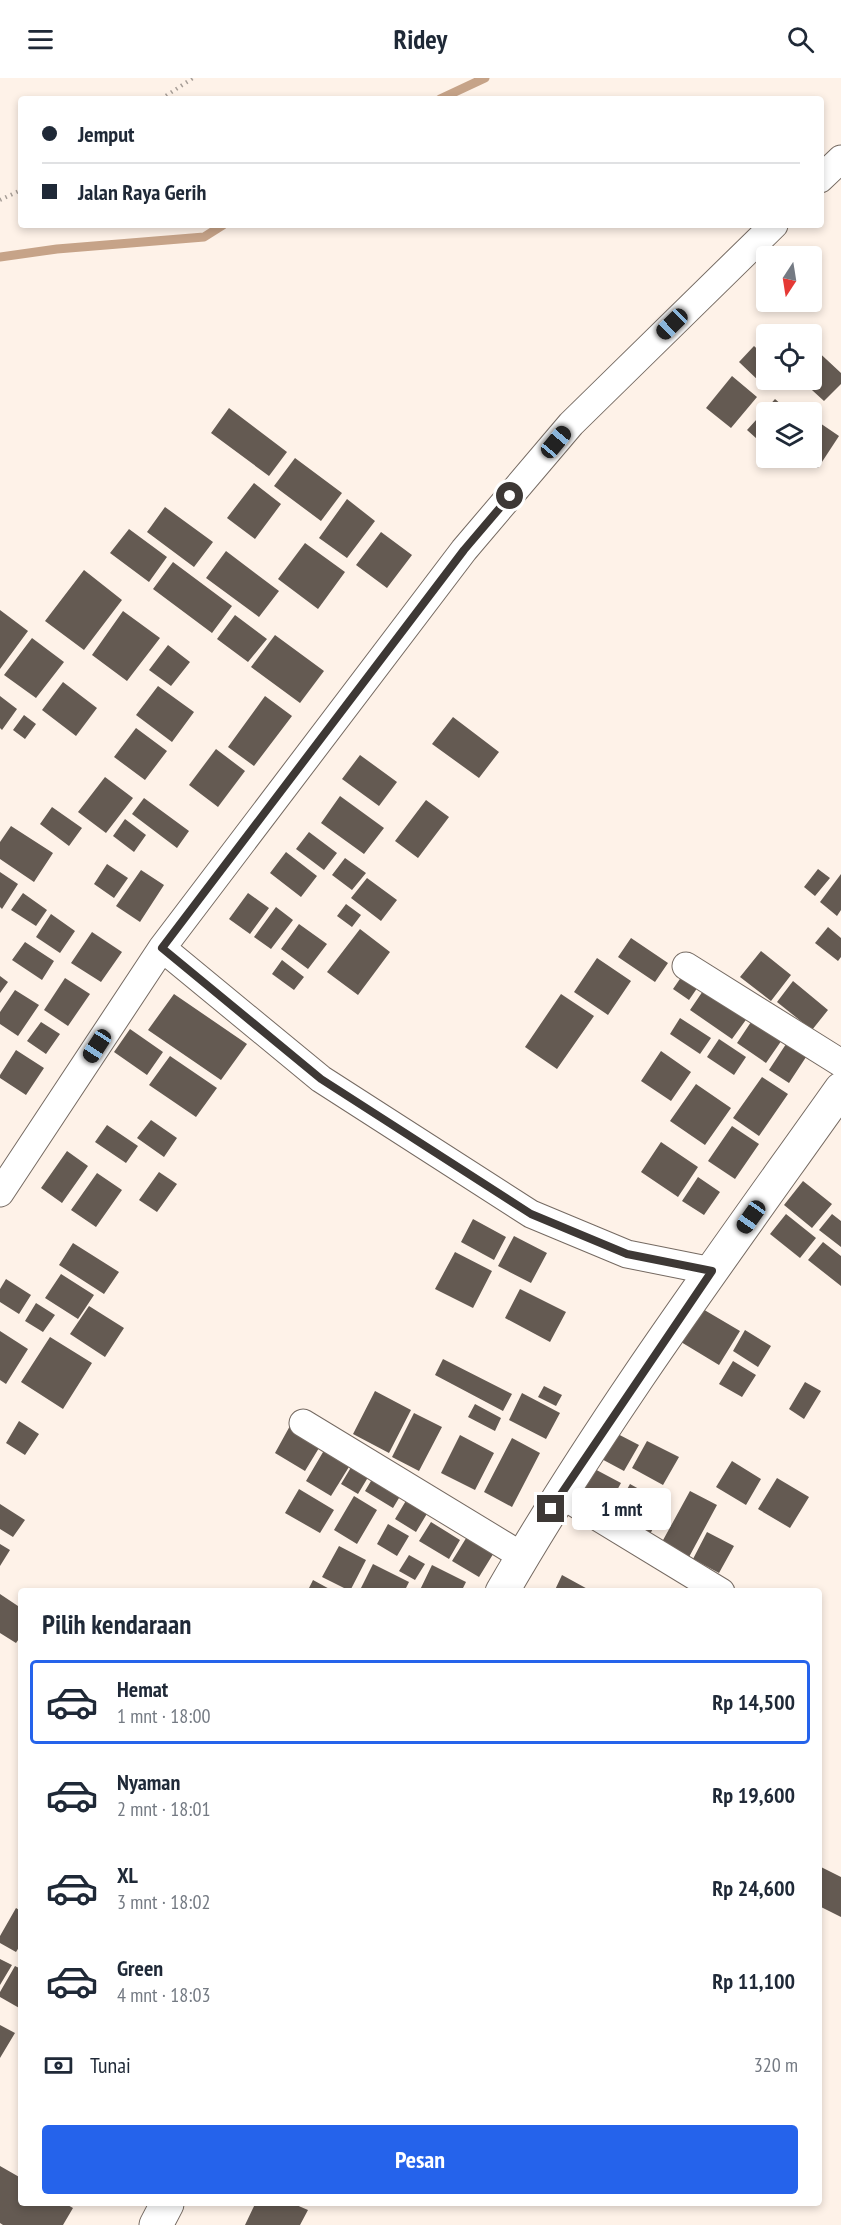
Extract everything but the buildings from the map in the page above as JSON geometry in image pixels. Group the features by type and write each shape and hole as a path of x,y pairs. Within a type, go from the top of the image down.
{"street":[{"path":"824,175 841,159"},
{"path":"0,1193 162,948 464,550 571,424 771,228"},
{"path":"162,948 321,1079 531,1214 627,1254 712,1271"},
{"path":"686,966 841,1063"},
{"path":"504,1588 560,1494 712,1271 841,1089"},
{"path":"303,1423 522,1556"},
{"path":"560,1494 714,1588"},
{"path":"156,2225 166,2206"}],"path":[{"path":"166,96 193,78"},
{"path":"0,200 18,191"}],"waterway":[{"path":"446,96 485,78"},
{"path":"0,257 57,249 204,237 218,228"}],"route":[{"path":"510,496 464,550 162,948 321,1079 531,1214 627,1254 712,1271 551,1509"}]}
